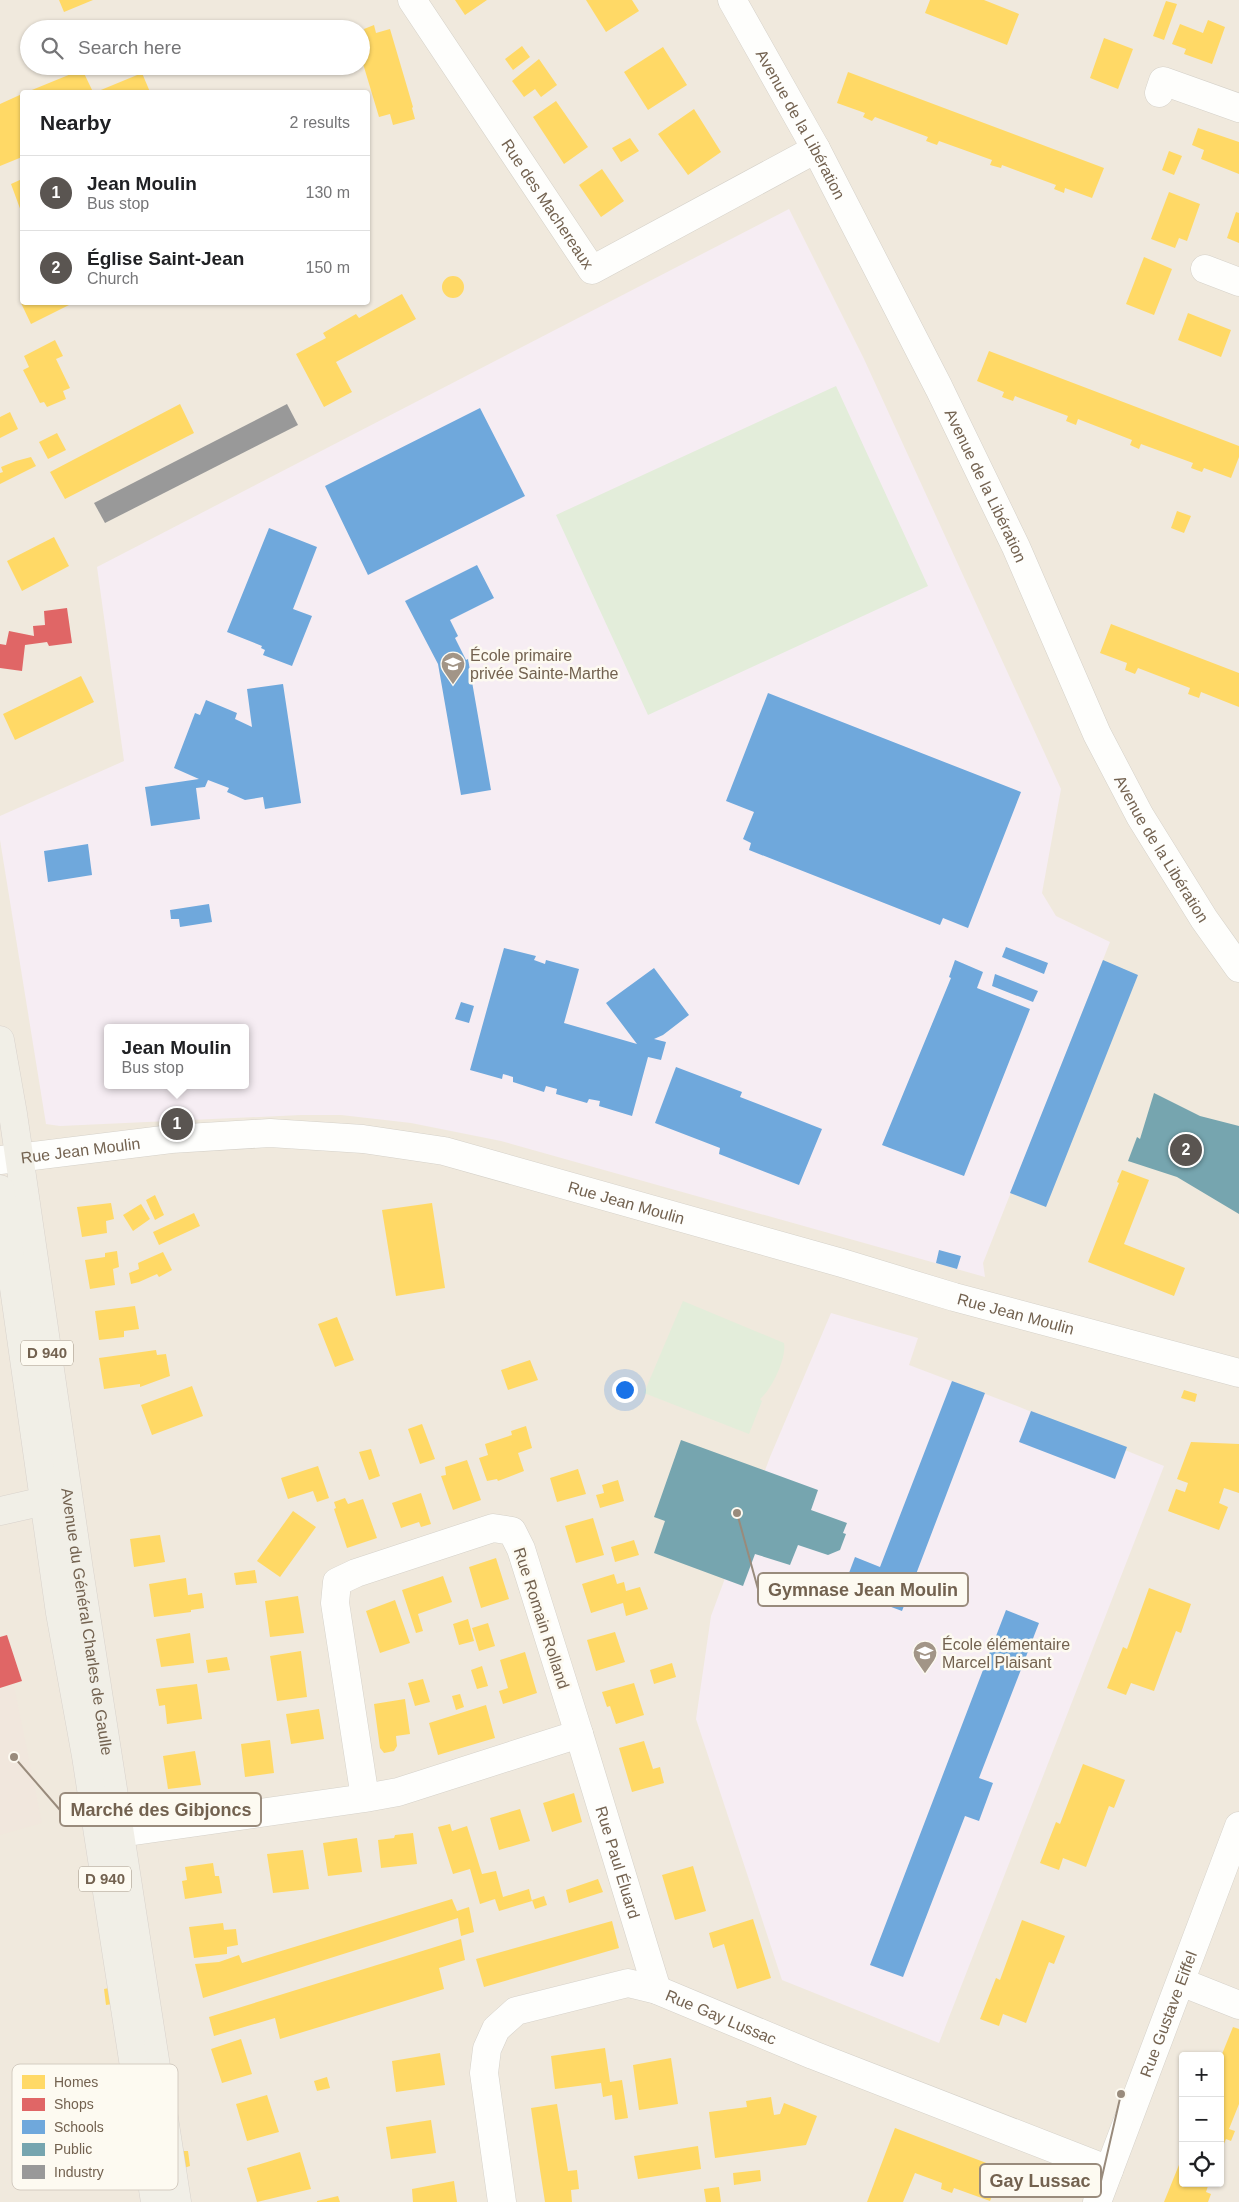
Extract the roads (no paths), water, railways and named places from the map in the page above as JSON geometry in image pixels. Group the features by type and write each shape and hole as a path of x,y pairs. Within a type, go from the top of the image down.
{"main road":[{"name":"Avenue du Général Charles de Gaulle","path":"0,1040 9,1158 7,1200 56,1498 60,1613 109,1834 152,2064"},
{"path":"0,1511 56,1498"},
{"name":"Avenue du Général Charles de Gaulle","path":"109,1834 138,2064"}],"street":[{"name":"Rue des Machereaux","path":"412,0 592,270 816,149"},
{"name":"Avenue de la Libération","path":"732,0 816,149 939,388 1016,547 1097,734 1140,816 1204,919 1239,968"},
{"path":"1159,93 1163,81 1239,108"},
{"path":"1205,269 1239,282"},
{"name":"Rue Jean Moulin","path":"9,1158 172,1139 270,1134 363,1139 444,1150 842,1262 954,1297 1239,1373"},
{"name":"Rue Romain Rolland","path":"365,1798 334,1604 337,1582 356,1573 493,1528 512,1532 521,1549 579,1734"},
{"path":"109,1834 398,1792 579,1734"},
{"name":"Rue Paul Éluard","path":"579,1734 657,1990"},
{"name":"Rue Gustave Eiffel","path":"1097,2202 1239,1826"},
{"path":"1181,1982 1239,2005"},
{"name":"Rue Gay Lussac","path":"502,2202 484,2072 487,2049 496,2029 516,2011 628,1983 657,1990 813,2055 1109,2170"}],"place":[{"name":"École primaire privée Sainte-Marthe","path":"453,685"},
{"name":"Jean Moulin","path":"177,1124"},
{"name":"Église Saint-Jean","path":"1186,1150"},
{"name":"Gymnase Jean Moulin","path":"737,1513"},
{"name":"École élémentaire Marcel Plaisant","path":"925,1674"},
{"name":"Marché des Gibjoncs","path":"14,1757"},
{"name":"Gay Lussac","path":"1121,2094"}]}
